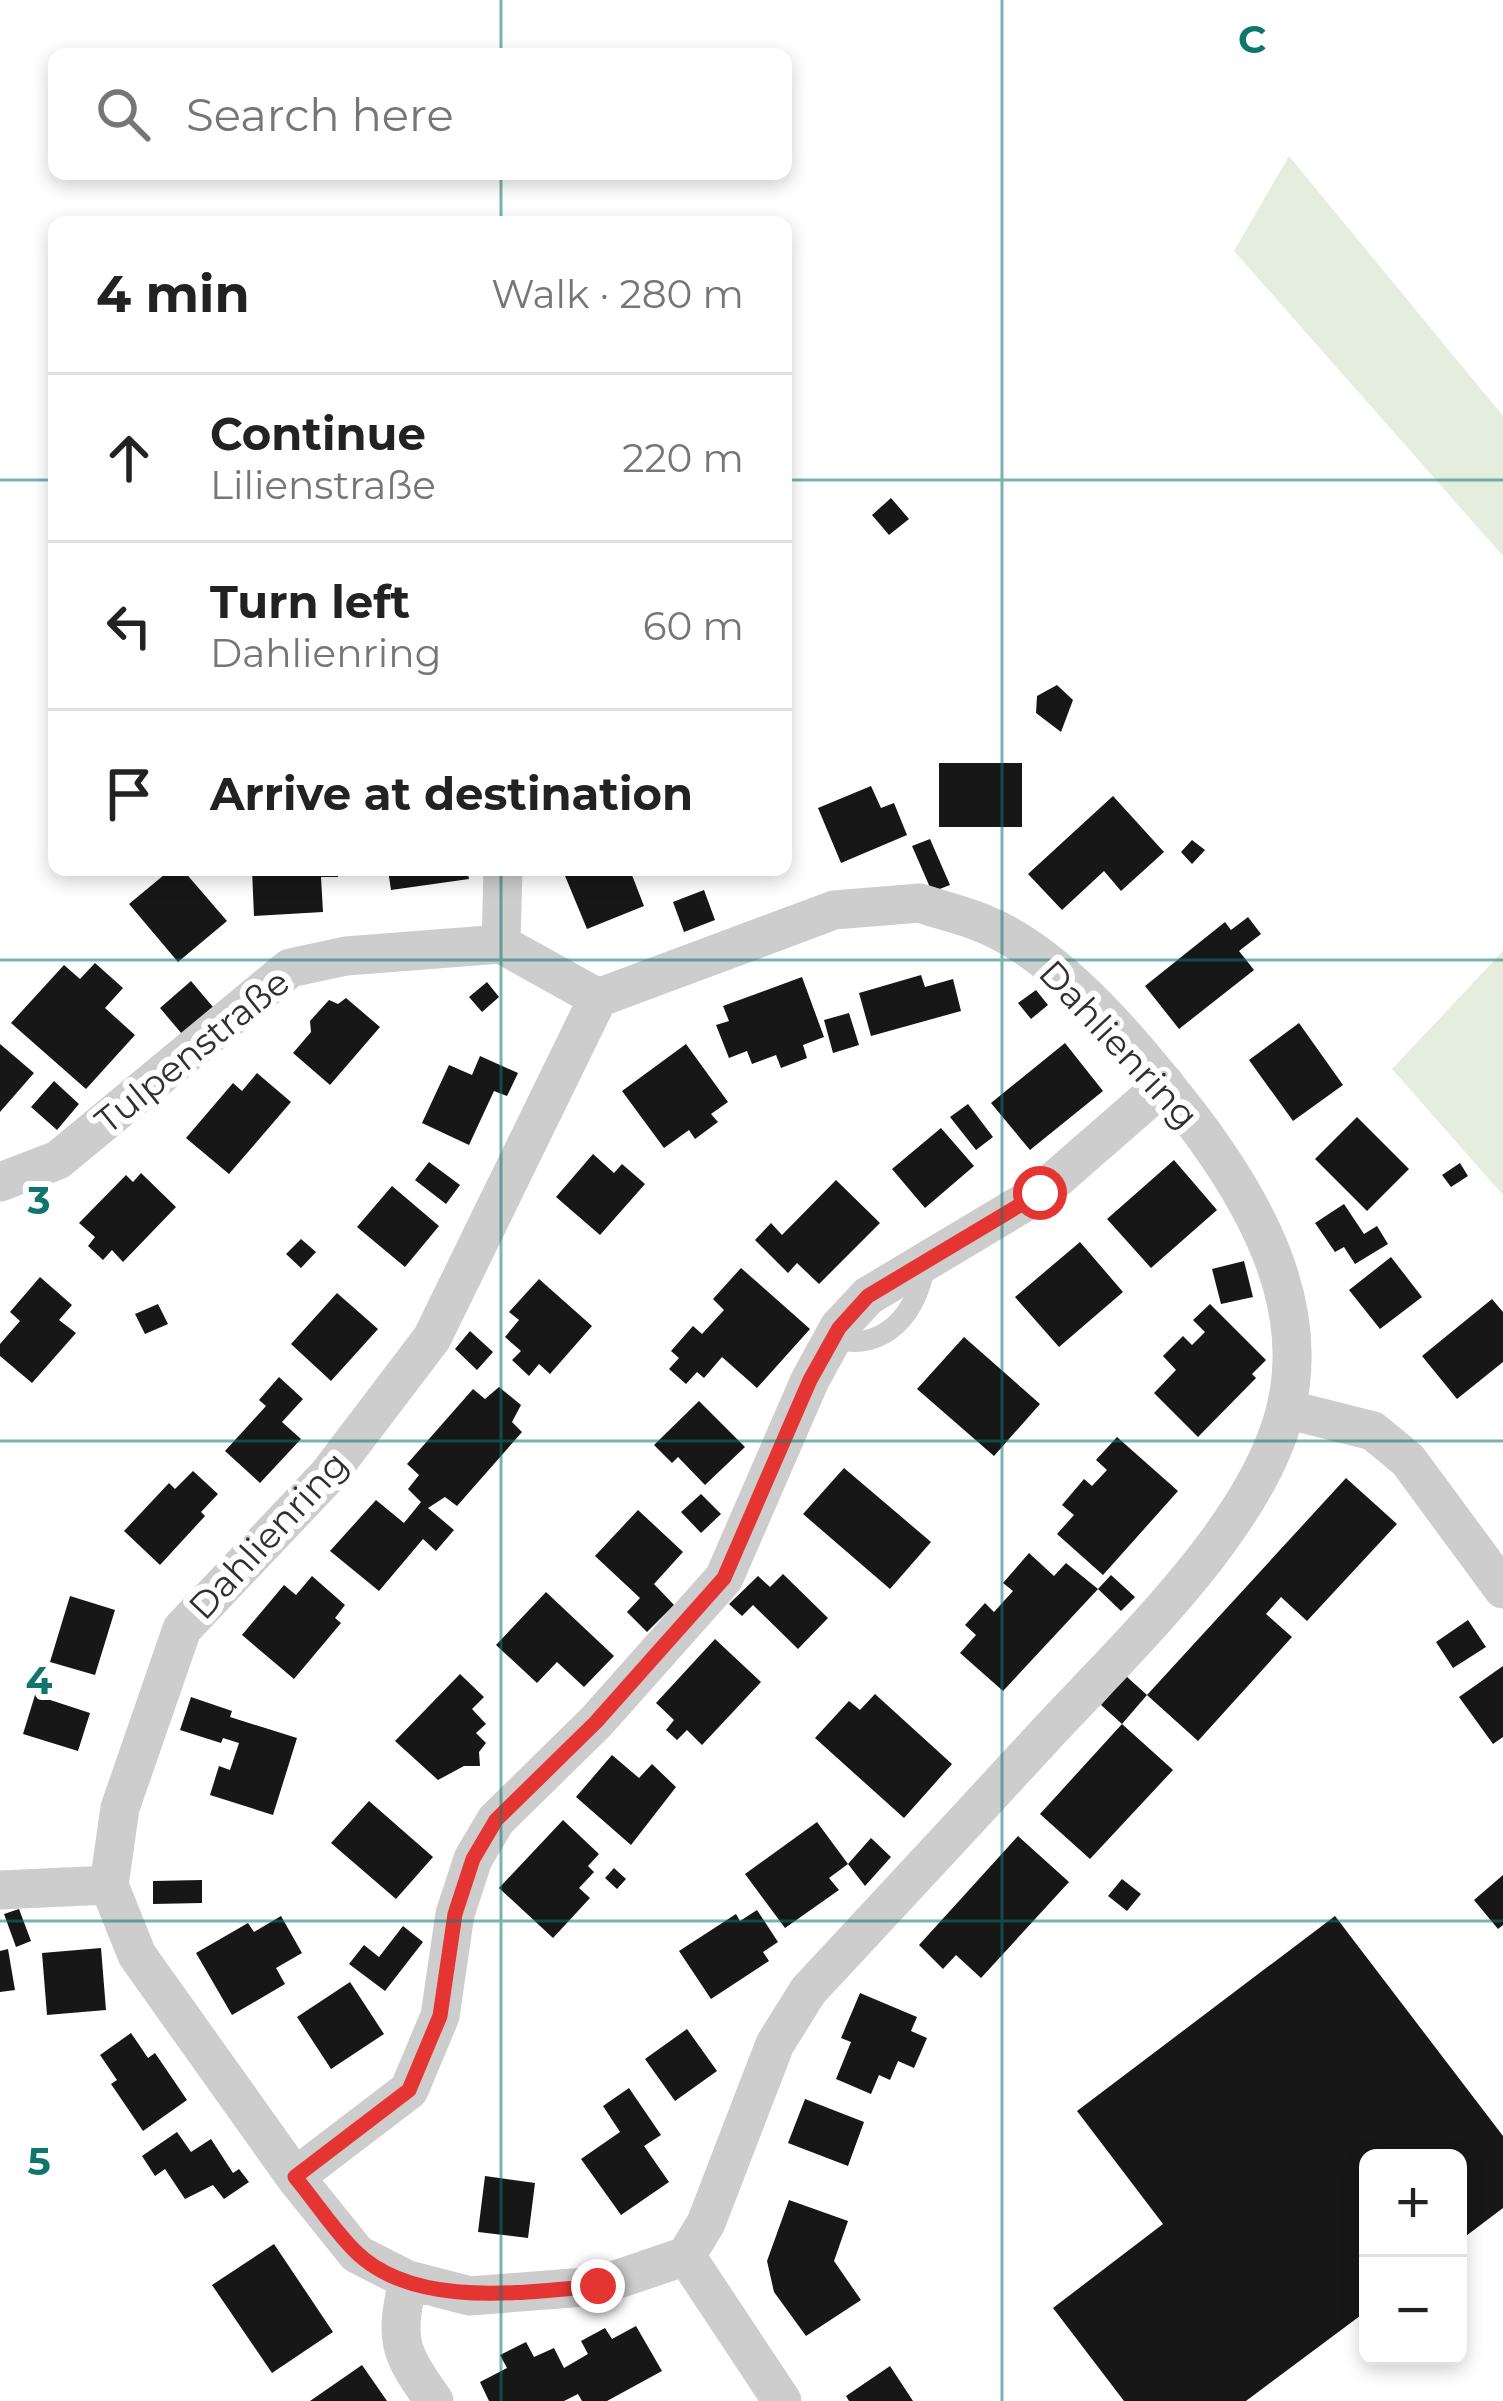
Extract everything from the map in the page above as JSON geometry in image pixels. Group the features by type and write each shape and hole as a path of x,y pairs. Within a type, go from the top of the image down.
{"street":[{"path":"503,876 501,944 598,998"},
{"name":"Dahlienring","path":"109,1885 120,1808 182,1629 328,1475 432,1338 598,998 834,910 920,903 991,927 1053,965 1165,1084 1236,1177 1266,1231 1291,1352 1286,1409 1268,1461 1239,1514 1107,1668 808,1991 775,2044 706,2223 686,2256"},
{"name":"Tulpenstraße","path":"0,1182 58,1160 290,968 346,956 501,944"},
{"path":"295,2177 409,2090 440,2016 455,1914 473,1859 496,1820 596,1722 724,1578 833,1338 868,1296 1040,1193 1165,1084"},
{"path":"1286,1409 1373,1432 1408,1460 1503,1589"},
{"path":"0,1891 109,1885 137,1954 295,2177 357,2254 409,2280 470,2296 598,2286 686,2256 782,2401"},
{"path":"409,2280 396,2335 405,2361 434,2401"}],"green space":[{"path":"1289,156 1503,416 1503,556 1234,251"},
{"path":"1503,951 1503,1195 1392,1069"}],"building":[{"path":"891,498 909,519 889,535 872,515"},
{"path":"1057,685 1073,700 1061,732 1036,713 1037,696"},
{"path":"939,763 1022,763 1022,827 939,827"},
{"path":"871,786 881,808 894,803 907,835 841,863 818,808"},
{"path":"1113,796 1164,852 1121,891 1104,871 1062,910 1028,874"},
{"path":"930,839 950,885 932,892 912,846"},
{"path":"1192,840 1205,850 1192,864 1181,852"},
{"path":"163,876 188,876 227,921 178,962 129,904"},
{"path":"252,876 338,876 321,877 323,912 254,916"},
{"path":"389,876 469,879 391,890"},
{"path":"565,876 632,876 644,906 587,929"},
{"path":"704,890 715,920 684,932 673,902"},
{"path":"1248,917 1261,934 1239,951 1254,970 1179,1029 1145,986 1225,922 1231,930"},
{"path":"95,963 123,988 105,1008 135,1035 86,1089 11,1023 64,965 80,979"},
{"path":"921,975 925,987 953,979 961,1011 871,1036 859,993"},
{"path":"802,977 824,1037 803,1045 807,1058 781,1068 776,1055 752,1064 747,1051 729,1058 716,1025 729,1021 723,1006"},
{"path":"191,981 213,1007 182,1034 160,1008"},
{"path":"487,982 499,997 482,1012 469,997"},
{"path":"1036,990 1048,1005 1031,1019 1018,1003"},
{"path":"346,998 380,1027 330,1085 293,1053 311,1032 310,1021 329,1000 338,1004"},
{"path":"849,1013 859,1045 833,1053 824,1020"},
{"path":"1299,1023 1343,1085 1293,1121 1249,1060"},
{"path":"1065,1043 1103,1091 1030,1150 991,1103"},
{"path":"0,1044 34,1073 0,1112"},
{"path":"686,1044 728,1102 711,1114 718,1122 695,1139 689,1130 664,1148 622,1091"},
{"path":"480,1056 518,1073 507,1096 494,1091 469,1145 422,1123 449,1065 472,1075"},
{"path":"257,1073 291,1102 229,1174 186,1138 233,1083 242,1091"},
{"path":"54,1081 79,1104 57,1130 31,1107"},
{"path":"968,1104 993,1137 976,1150 950,1117"},
{"path":"1357,1117 1409,1169 1367,1211 1315,1159"},
{"path":"941,1128 974,1166 925,1208 892,1169"},
{"path":"593,1154 614,1173 622,1164 645,1184 600,1235 556,1197"},
{"path":"1174,1160 1217,1210 1151,1268 1107,1219"},
{"path":"429,1162 460,1185 446,1204 415,1180"},
{"path":"1460,1163 1468,1176 1451,1187 1442,1175"},
{"path":"141,1173 176,1207 123,1262 112,1250 103,1260 88,1246 95,1237 79,1223 126,1175 133,1182"},
{"path":"836,1180 880,1223 819,1284 797,1263 788,1273 755,1240 771,1223 782,1235"},
{"path":"392,1186 439,1226 405,1267 357,1227"},
{"path":"1344,1204 1364,1234 1377,1226 1388,1244 1355,1264 1344,1247 1335,1252 1315,1223"},
{"path":"301,1239 316,1252 301,1268 286,1254"},
{"path":"1080,1242 1123,1292 1059,1347 1015,1297"},
{"path":"1391,1257 1422,1297 1380,1329 1349,1290"},
{"path":"1244,1261 1253,1297 1221,1304 1212,1269"},
{"path":"741,1268 810,1329 757,1388 722,1357 704,1378 697,1372 686,1384 669,1369 679,1358 671,1351 693,1326 702,1334 724,1310 713,1299"},
{"path":"40,1277 72,1305 59,1320 76,1333 32,1383 0,1356 0,1344 20,1321 10,1312"},
{"path":"539,1279 592,1326 550,1374 539,1364 529,1376 512,1360 521,1351 505,1337 519,1320 509,1312"},
{"path":"337,1293 378,1329 331,1381 291,1344"},
{"path":"1492,1299 1503,1312 1503,1362 1457,1399 1422,1356"},
{"path":"158,1304 168,1324 145,1334 135,1314"},
{"path":"1210,1304 1266,1360 1252,1374 1256,1378 1198,1437 1154,1393 1176,1370 1163,1356 1183,1336 1192,1345 1205,1332 1193,1320"},
{"path":"470,1331 493,1352 477,1370 455,1349"},
{"path":"964,1337 1040,1404 994,1456 917,1389"},
{"path":"279,1377 303,1399 282,1422 301,1439 260,1483 225,1451 266,1406 259,1400"},
{"path":"499,1387 521,1405 512,1422 522,1432 457,1506 445,1497 428,1508 454,1530 436,1551 423,1539 379,1591 330,1551 376,1500 404,1523 421,1502 408,1489 419,1475 407,1464 473,1389 485,1399"},
{"path":"699,1401 745,1447 705,1485 678,1457 672,1463 654,1445"},
{"path":"1117,1437 1178,1491 1103,1575 1057,1534 1074,1515 1062,1505 1084,1479 1092,1486 1107,1470 1096,1460"},
{"path":"844,1468 931,1542 890,1589 803,1514"},
{"path":"193,1471 218,1494 201,1512 205,1516 160,1565 124,1531 169,1483 175,1489"},
{"path":"1346,1478 1397,1524 1307,1621 1281,1597 1266,1614 1292,1637 1198,1741 1147,1695"},
{"path":"701,1494 721,1514 701,1533 681,1512"},
{"path":"638,1510 683,1552 654,1584 674,1605 647,1632 627,1612 640,1598 595,1556"},
{"path":"1029,1553 1054,1576 1066,1563 1098,1589 1003,1691 960,1653 976,1635 965,1625 985,1603 994,1612 1013,1591 1003,1583"},
{"path":"783,1574 828,1618 798,1649 753,1605 742,1616 729,1604 758,1576 770,1587"},
{"path":"1111,1575 1135,1597 1121,1611 1098,1589"},
{"path":"312,1576 345,1605 335,1618 341,1623 294,1679 242,1635 284,1585 296,1595"},
{"path":"546,1592 614,1656 584,1687 557,1662 537,1683 496,1645"},
{"path":"70,1596 115,1610 95,1675 50,1662"},
{"path":"1468,1620 1486,1647 1453,1668 1436,1642"},
{"path":"715,1639 761,1682 702,1745 687,1730 677,1740 666,1730 674,1720 656,1703"},
{"path":"1503,1666 1503,1737 1493,1744 1459,1697"},
{"path":"460,1674 484,1697 472,1709 486,1724 476,1733 486,1743 479,1752 480,1766 464,1766 438,1780 395,1741"},
{"path":"1126,1676 1147,1695 1122,1724 1101,1705"},
{"path":"875,1694 952,1764 904,1818 815,1738 849,1701 860,1710"},
{"path":"35,1695 90,1713 78,1751 23,1734"},
{"path":"191,1697 232,1711 230,1717 297,1738 273,1815 210,1795 219,1766 230,1770 239,1743 223,1738 221,1743 180,1730"},
{"path":"1122,1724 1173,1770 1090,1859 1040,1814"},
{"path":"612,1755 639,1778 652,1764 676,1787 631,1845 576,1797"},
{"path":"369,1801 433,1857 396,1899 331,1843"},
{"path":"563,1820 599,1854 588,1866 594,1872 579,1888 590,1898 553,1938 499,1888"},
{"path":"817,1822 848,1864 829,1878 839,1890 785,1928 745,1874"},
{"path":"1018,1836 1069,1882 981,1978 956,1955 943,1969 919,1945"},
{"path":"871,1838 891,1857 865,1886 848,1864"},
{"path":"614,1868 626,1879 617,1889 605,1878"},
{"path":"1503,1875 1503,1925 1498,1929 1474,1900"},
{"path":"1122,1879 1141,1894 1127,1911 1108,1896"},
{"path":"202,1880 202,1903 153,1904 153,1881"},
{"path":"19,1909 31,1941 16,1947 4,1914"},
{"path":"757,1910 778,1942 763,1952 769,1961 711,1999 679,1951 736,1914 740,1921"},
{"path":"281,1916 302,1953 276,1968 285,1984 232,2015 196,1953 248,1923 254,1932"},
{"path":"1335,1916 1503,2136 1503,2208 1467,2235 1467,2149 1359,2149 1359,2317 1246,2401 1124,2401 1053,2308 1163,2224 1077,2111"},
{"path":"403,1926 423,1942 385,1991 349,1964 364,1945 379,1957"},
{"path":"101,1948 106,2010 47,2015 42,1953"},
{"path":"8,1949 15,1990 0,1992 0,1951"},
{"path":"350,1982 384,2034 331,2069 297,2017"},
{"path":"860,1993 917,2017 911,2031 927,2038 914,2068 898,2061 890,2080 879,2075 871,2094 836,2079 851,2042 841,2038"},
{"path":"687,2029 717,2071 675,2101 645,2059"},
{"path":"131,2033 148,2058 155,2053 187,2100 143,2131 111,2084 117,2080 100,2055"},
{"path":"629,2088 661,2135 644,2146 669,2182 621,2215 581,2159 620,2132 603,2106"},
{"path":"805,2099 864,2122 848,2166 788,2143"},
{"path":"177,2132 191,2152 211,2139 233,2173 239,2169 249,2182 224,2199 213,2185 185,2199 165,2169 155,2176 142,2156"},
{"path":"485,2176 535,2183 528,2238 478,2232"},
{"path":"789,2200 848,2221 834,2261 861,2300 806,2336 774,2292 767,2261"},
{"path":"274,2244 333,2332 272,2373 212,2285"},
{"path":"636,2326 662,2371 607,2401 582,2401 578,2394 564,2401 489,2401 480,2382 507,2368 500,2355 526,2342 534,2357 554,2348 564,2368 588,2354 581,2341 605,2328 612,2339"},
{"path":"362,2365 387,2401 310,2401"},
{"path":"890,2366 913,2401 849,2401 846,2396"}],"route":[{"path":"598,2286 470,2296 409,2280 357,2254 295,2177 385,2113 409,2090 440,2016 455,1914 473,1859 496,1820 596,1722 724,1578 810,1380 839,1328 868,1296 1040,1193"}]}
